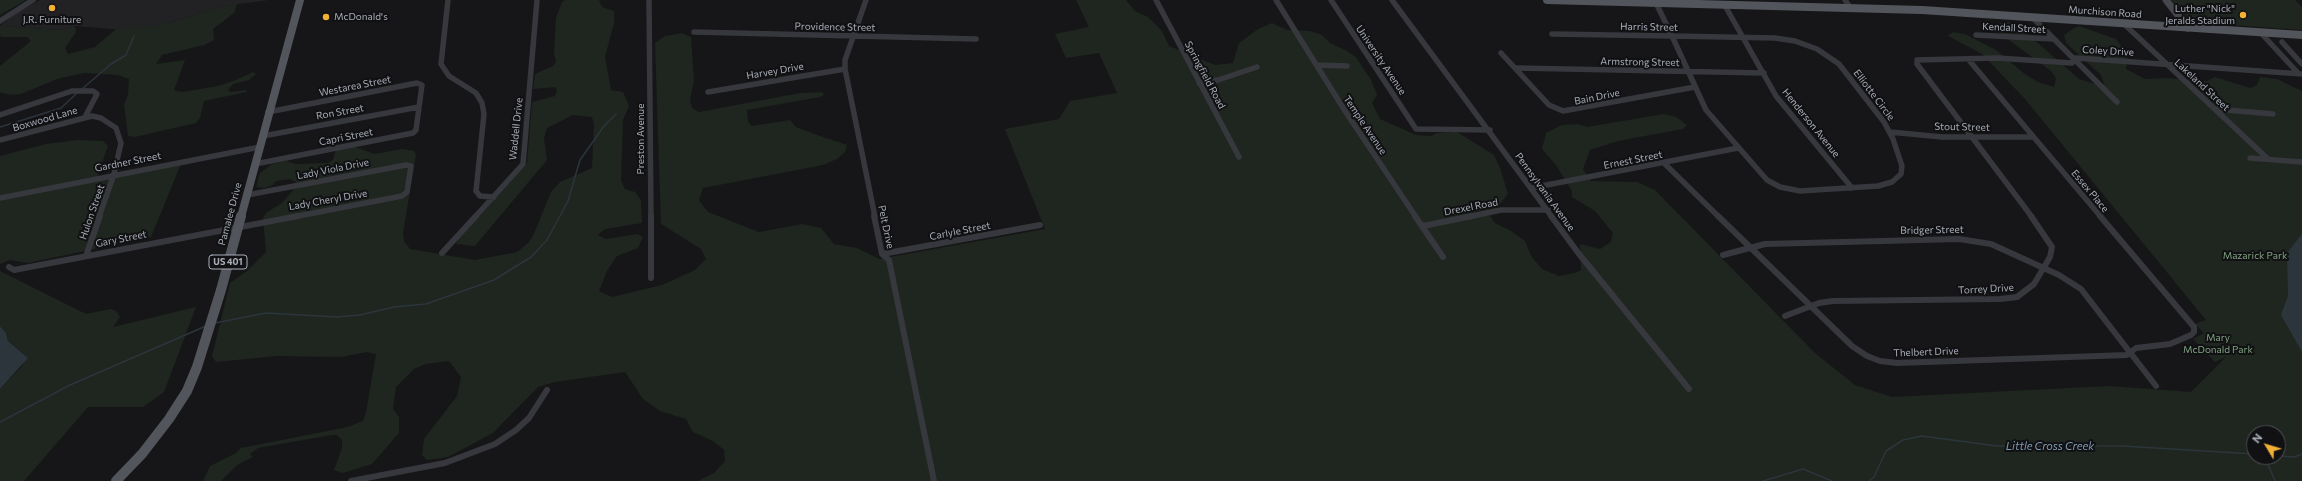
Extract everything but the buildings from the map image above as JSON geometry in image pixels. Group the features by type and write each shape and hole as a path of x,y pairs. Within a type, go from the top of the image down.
{"main road":[{"name":"Pamalee Drive","path":"116,481 157,436 187,391 209,332 237,226 260,148 268,112 300,0"},
{"name":"Murchison Road","path":"1547,0 1724,4 1758,3 1850,7 2032,17 2302,35"}],"street":[{"path":"0,21 33,0"},
{"path":"448,0 441,64 446,73 471,89 482,103 484,114 476,191 480,196 494,196"},
{"name":"Waddell Drive","path":"442,253 523,164 537,0"},
{"name":"Preston Avenue","path":"649,0 651,278"},
{"name":"Pelt Drive","path":"866,0 845,60 845,69 882,254 889,260 934,481"},
{"name":"Springfield Road","path":"1156,0 1239,157"},
{"name":"Temple Avenue","path":"1276,0 1344,111 1443,257"},
{"name":"University Avenue","path":"1330,0 1416,129 1490,130"},
{"name":"Pennsylvania Avenue","path":"1392,0 1490,130 1579,254 1689,389"},
{"path":"1845,0 1850,7"},
{"path":"2159,0 2185,27"},
{"path":"2166,0 2185,27"},
{"name":"Elliotte Circle","path":"1656,3 1706,110 1762,176 1780,187 1800,191 1887,184 1901,174 1902,166 1890,132 1842,67 1831,56 1795,41 1775,38 1745,38"},
{"name":"Henderson Avenue","path":"1724,4 1745,38 1776,96 1852,188"},
{"path":"2032,17 2052,39 2117,102"},
{"name":"Lakeland Street","path":"2123,23 2268,159"},
{"name":"Providence Street","path":"694,32 976,39"},
{"path":"2260,32 2300,73"},
{"name":"Harris Street","path":"1552,34 1745,38"},
{"name":"Kendall Street","path":"1976,35 2052,39"},
{"path":"2282,42 2302,64"},
{"name":"Bain Drive","path":"1501,53 1546,103 1553,108 1563,111 1695,87"},
{"name":"Coley Drive","path":"1916,62 1919,60 1968,59 2072,62 2076,58 2300,73"},
{"name":"Essex Place","path":"1968,59 2194,327 2194,332 2191,335"},
{"name":"Torrey Drive","path":"1785,316 1811,306 1833,301 2008,299 2029,290 2044,268 2052,252 2050,242 1916,62"},
{"path":"1316,65 1347,66"},
{"path":"1199,83 1218,80 1257,68"},
{"name":"Armstrong Street","path":"1516,68 1764,74"},
{"name":"Harvey Drive","path":"708,92 845,69"},
{"name":"Westarea Street","path":"268,112 417,83 422,85 420,107"},
{"path":"0,115 16,111 72,91 94,91 97,94 95,100 85,117"},
{"name":"Ron Street","path":"263,136 420,107"},
{"name":"Capri Street","path":"255,164 408,134 416,130 420,107"},
{"path":"2215,109 2273,114"},
{"name":"Boxwood Lane","path":"0,140 85,117 92,116 101,118 116,128 121,143 114,174"},
{"name":"Stout Street","path":"1890,132 1942,137 2033,136"},
{"name":"Gardner Street","path":"0,198 114,174 260,148"},
{"name":"Ernest Street","path":"1531,188 1738,148"},
{"path":"2250,158 2302,162"},
{"name":"Thelbert Drive","path":"1664,163 1855,348 1875,360 1889,363 2128,355 2130,351 2170,344 2191,335"},
{"name":"Lady Viola Drive","path":"247,195 406,165 411,166 410,179"},
{"name":"Hulon Street","path":"86,256 114,174"},
{"name":"Lady Cheryl Drive","path":"237,226 402,196 407,192 410,179"},
{"name":"Drexel Road","path":"1423,226 1500,210 1548,210"},
{"name":"Carlyle Street","path":"882,254 1040,225"},
{"name":"Gary Street","path":"9,267 14,270 237,226"},
{"name":"Bridger Street","path":"1723,256 1750,247 1765,244 1967,239 2000,247 2068,279 2082,289 2156,386"},
{"path":"351,481 445,463 495,444 516,430 529,418 541,402 547,390"}],"shaded area":[{"path":"40,0 269,0 225,6 161,25 124,30 75,26 61,30 0,26 16,13"},
{"path":"2302,234 2302,352 2281,315 2288,296 2287,253"},
{"path":"0,326 6,333 8,341 28,358 0,389"}],"green space":[{"path":"0,0 26,0 0,15"},
{"path":"565,0 599,0 602,7 614,11 614,23 605,57 611,90 623,92 629,106 623,120 621,181 625,189 635,192 641,200 642,223 605,229 598,235 606,239 637,234 643,237 638,248 617,256 607,271 599,291 612,297 662,285 695,270 706,259 701,249 661,224 655,43 665,36 682,33 691,37 694,81 690,99 692,108 699,112 800,93 822,92 824,95 820,97 747,110 748,122 752,126 790,120 796,127 847,145 845,152 837,159 823,165 703,188 699,200 708,212 759,232 802,224 821,228 834,244 857,248 879,259 1045,229 1005,129 1059,119 1070,101 1117,93 1099,53 1066,58 1055,34 1089,27 1076,0 1126,0 1135,11 1148,17 1162,31 1169,46 1215,65 1233,63 1239,43 1258,29 1272,23 1287,30 1310,31 1322,35 1330,43 1356,57 1371,80 1377,95 1372,103 1380,119 1416,135 1431,136 1437,133 1457,132 1494,155 1500,168 1508,194 1490,216 1495,223 1511,231 1525,241 1531,256 1542,269 1559,276 1575,273 1581,270 1580,244 1600,249 1611,242 1613,233 1595,211 1572,197 1572,191 1556,165 1542,149 1546,133 1562,125 1578,124 1587,127 1664,114 1676,117 1687,125 1683,129 1618,141 1590,150 1583,169 1591,181 1637,182 1655,190 1815,353 1855,385 1892,397 2109,386 2191,392 2226,357 2215,362 2193,339 2204,333 2195,324 2206,320 2025,99 1982,54 1948,36 1953,32 1965,34 1996,50 2026,75 2038,82 2054,87 2056,78 2051,71 1998,32 1996,26 2000,23 2009,22 2023,30 2079,79 2105,87 2101,75 2066,43 2064,35 2079,26 2116,39 2128,55 2126,69 2145,79 2165,78 2207,81 2215,77 2250,88 2257,85 2260,77 2277,79 2302,91 2302,481 698,481 714,473 725,461 724,450 713,441 693,432 686,419 660,411 643,399 625,372 555,382 538,387 493,433 448,457 427,460 422,455 424,439 457,396 461,377 449,361 426,364 414,369 396,387 393,409 399,417 399,433 372,464 343,473 334,470 342,448 342,440 337,435 332,435 258,448 250,454 253,457 237,465 221,481 203,481 210,466 236,453 241,448 348,427 363,421 366,412 376,354 367,352 341,357 277,356 216,362 212,356 230,283 247,271 266,252 263,218 267,212 282,203 294,189 296,182 290,179 276,181 273,185 264,188 256,187 260,173 272,164 286,161 296,164 327,163 333,160 336,149 353,146 374,154 402,149 414,151 416,155 403,233 404,241 410,249 475,260 517,252 528,243 533,236 551,192 560,182 592,168 594,125 592,117 573,115 547,128 544,138 547,160 475,246 456,244 459,238 527,163 532,102 555,96 557,90 555,87 533,89 535,74 553,66 556,62 554,53 556,18 562,2"},
{"name":"Luther \"Nick\" Jeralds Stadium","path":"2171,0 2295,0 2302,7 2302,30 2189,22"},
{"path":"237,4 234,13 213,29 214,40 204,45 162,55 156,64 185,60 174,90 182,92 218,86 253,72 256,74 249,80 233,84 228,90 231,92 246,90 247,92 204,101 200,118 196,123 135,137 128,136 124,104 128,95 129,79 118,75 84,73 57,79 21,94 10,95 0,92 0,66 31,41 27,37 2,37 0,36 0,26 61,30 75,26 76,32 65,48 68,54 95,47 116,29 161,25 225,6"},
{"path":"77,140 103,141 108,146 96,180 181,164 151,237 28,263 10,260 0,264 0,156 46,144"},
{"path":"0,271 86,314 111,309 116,311 120,317 113,327 196,307 164,392 143,407 88,407 24,481 0,481 0,389 22,366 26,356 8,341 6,333 0,326"}],"waterway":[{"path":"82,89 111,64 126,55 134,36"},
{"path":"0,127 61,108 78,92"},
{"path":"215,323 266,313 337,317 360,315 394,307 426,304 494,280 531,257 547,240 568,201 580,160 604,126 616,114"},
{"path":"0,422 70,385 206,326"},
{"name":"Little Cross Creek","path":"1869,481 1874,477 1886,451 1903,440 1922,436 1997,446 2122,446 2246,454"},
{"name":"Little Cross Creek","path":"2286,456 2294,457 2302,454"},
{"path":"2268,465 2275,481"},
{"name":"Little Cross Creek","path":"1763,481 1803,469 1832,481"}],"place":[{"name":"J.R. Furniture","path":"52,8"},
{"name":"Luther \"Nick\" Jeralds Stadium","path":"2243,15"},
{"name":"McDonald's","path":"326,17"}],"park label":[{"name":"Mazarick Park","path":"2255,256"},
{"name":"Mary McDonald Park","path":"2218,344"}]}
